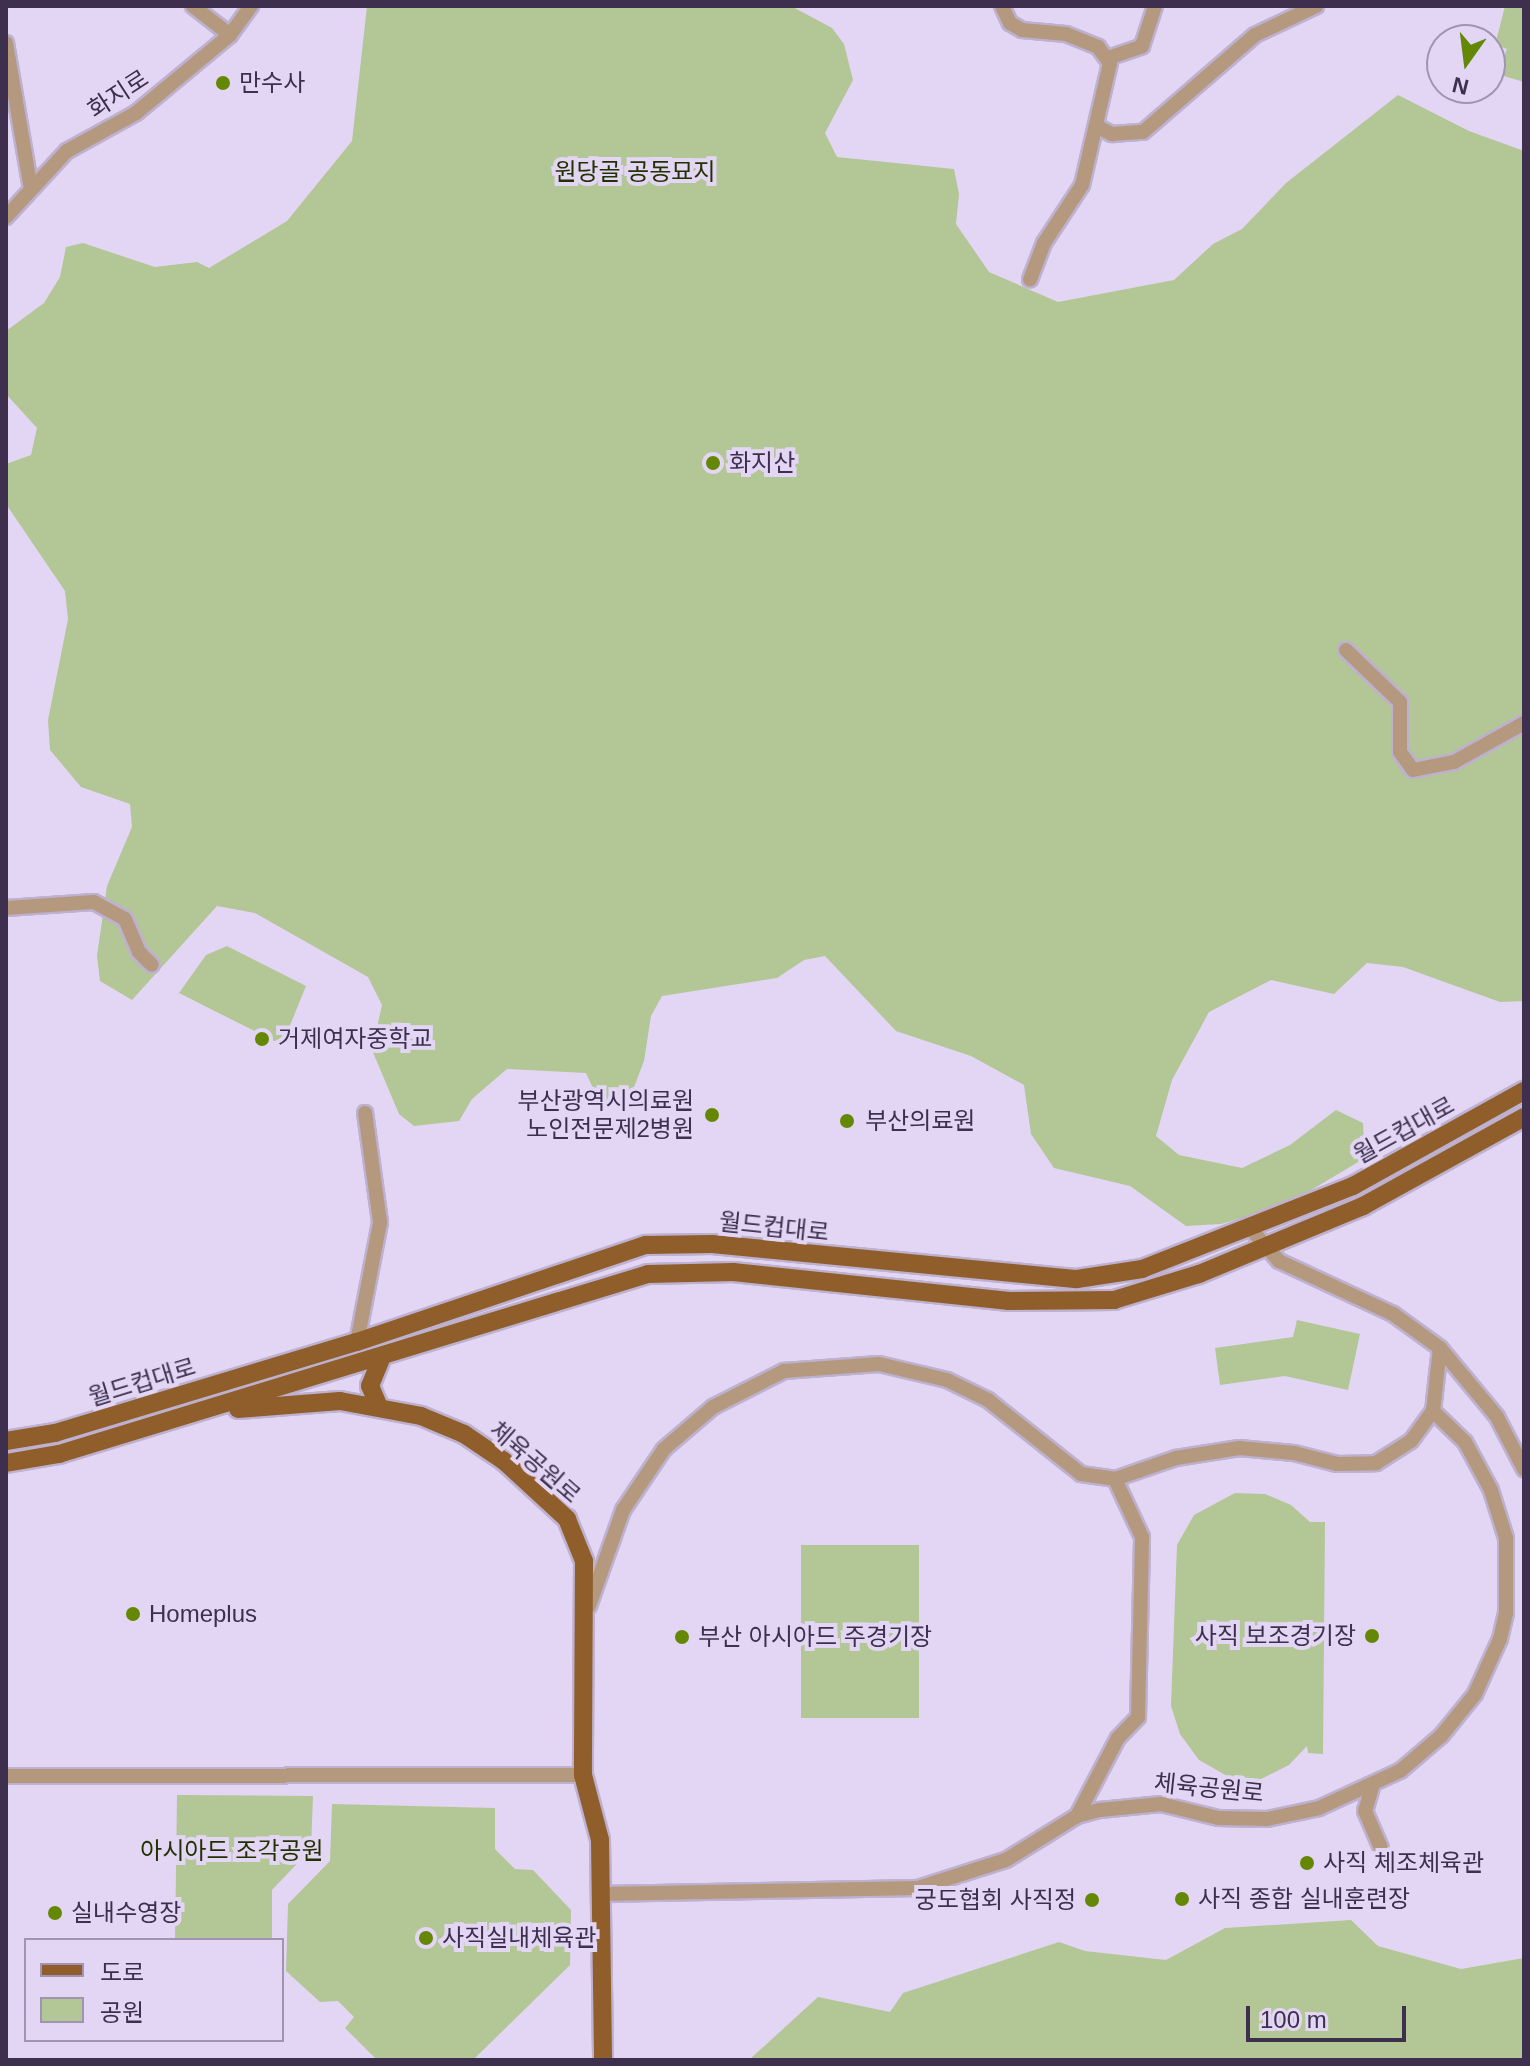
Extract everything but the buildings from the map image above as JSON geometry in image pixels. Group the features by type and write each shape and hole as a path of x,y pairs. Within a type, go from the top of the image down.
{"main road":[{"name":"월드컵대로","path":"6,1441 55,1433 357,1342 659,1244 1077,1279 1142,1269 1353,1186 1524,1091"},
{"name":"월드컵대로","path":"6,1463 59,1454 648,1274 684,1269 1082,1304 1150,1292 1363,1206 1524,1117"},
{"path":"379,1407 370,1386 382,1357"},
{"name":"체육공원로","path":"196,1413 298,1401 379,1407 421,1416 464,1434 504,1461 567,1519 584,1561 583,1775 600,1840 603,2060"}],"street":[{"path":"193,6 230,35"},
{"name":"화지로","path":"6,217 67,151 136,113 230,35 251,6"},
{"path":"1002,6 1010,23 1022,30 1066,34 1098,47 1108,58"},
{"path":"1108,58 1142,46 1155,6"},
{"path":"1098,127 1112,134 1143,132 1255,35 1316,6"},
{"path":"6,43 31,189"},
{"path":"1030,279 1044,243 1082,185 1098,127 1108,58"},
{"path":"1346,650 1400,702 1400,752 1413,770 1454,762 1524,723"},
{"path":"6,908 94,902 125,919 139,952 152,965"},
{"path":"357,1342 380,1222 365,1113"},
{"path":"1250,1228 1265,1248 1294,1271 1393,1314 1440,1348 1497,1417 1524,1469"},
{"path":"586,1618 623,1510 664,1449 713,1407 757,1381 832,1364 903,1368 967,1388 1026,1428 1067,1466 1081,1474 1115,1479 1176,1458 1239,1448 1294,1453 1337,1464 1376,1463 1411,1441 1433,1411 1440,1348"},
{"name":"체육공원로","path":"601,1894 918,1888 1006,1860 1077,1816 1161,1804 1218,1818 1267,1819 1319,1808 1372,1787 1423,1755 1460,1715 1489,1665 1506,1613 1506,1538 1491,1490 1465,1442 1433,1411"},
{"path":"1077,1816 1118,1738 1138,1717 1142,1537 1115,1479"},
{"path":"6,1776 583,1775"},
{"path":"1372,1787 1365,1811 1381,1848"}],"green space":[{"name":"원당골 공동묘지","path":"367,6 791,6 832,28 844,44 853,80 825,133 837,157 954,169 959,194 956,224 989,272 1058,302 1174,280 1213,244 1242,229 1286,183 1398,95 1469,131 1524,151 1524,1001 1500,1002 1403,967 1367,963 1334,994 1271,980 1209,1012 1172,1080 1156,1136 1179,1155 1242,1168 1290,1145 1336,1110 1363,1123 1365,1158 1286,1205 1221,1224 1186,1226 1130,1186 1054,1168 1031,1134 1024,1085 971,1056 896,1031 825,956 804,960 777,978 662,996 651,1016 644,1061 628,1103 601,1105 586,1073 507,1069 472,1099 459,1121 414,1126 399,1114 372,1050 382,1005 368,977 255,913 217,906 132,1000 100,981 97,956 107,886 132,827 130,804 81,787 50,750 48,720 68,619 65,591 6,504 6,464 31,455 37,428 6,394 6,331 44,303 60,277 66,247 83,243 155,267 197,262 209,268 287,221 352,141"},
{"path":"1505,6 1524,6 1524,82 1506,77 1506,24 1500,24"},
{"path":"227,946 306,986 282,1045 179,993 206,955"},
{"path":"1297,1320 1360,1334 1348,1390 1285,1376 1220,1385 1215,1348 1293,1337"},
{"path":"1235,1493 1265,1494 1291,1505 1310,1522 1325,1522 1323,1754 1308,1753 1307,1746 1289,1765 1261,1779 1229,1777 1199,1760 1180,1734 1171,1706 1177,1545 1194,1515"},
{"path":"801,1545 919,1545 919,1718 801,1718"},
{"name":"아시아드 조각공원","path":"177,1795 313,1796 311,1849 272,1890 272,1938 175,1938"},
{"path":"332,1804 495,1808 495,1849 515,1869 533,1870 571,1910 570,1965 473,2060 377,2060 345,2028 354,2017 338,2001 320,2002 286,1971 288,1904 330,1861"},
{"path":"1351,1920 1378,1946 1461,1969 1524,1958 1524,2060 749,2060 818,1997 890,2012 903,1993 1059,1942 1085,1951 1166,1960 1225,1928"}],"place":[{"name":"만수사","path":"223,83"},
{"name":"화지산","path":"713,463"},
{"name":"거제여자중학교","path":"262,1039"},
{"name":"부산광역시의료원 노인전문제2병원","path":"712,1115"},
{"name":"부산의료원","path":"847,1121"},
{"name":"Homeplus","path":"133,1614"},
{"name":"사직 보조경기장","path":"1372,1636"},
{"name":"부산 아시아드 주경기장","path":"682,1637"},
{"name":"사직 체조체육관","path":"1307,1863"},
{"name":"사직 종합 실내훈련장","path":"1182,1899"},
{"name":"궁도협회 사직정","path":"1092,1900"},
{"name":"실내수영장","path":"55,1913"},
{"name":"사직실내체육관","path":"426,1938"}]}
